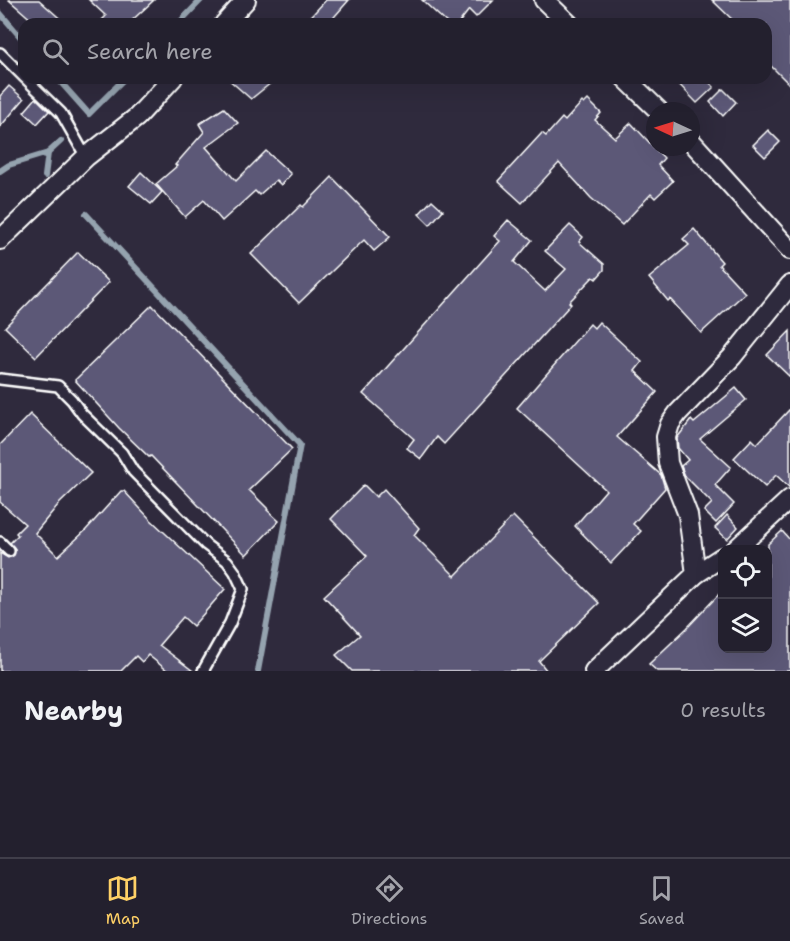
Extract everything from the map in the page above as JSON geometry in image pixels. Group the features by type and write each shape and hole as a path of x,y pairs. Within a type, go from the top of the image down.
{"street":[{"path":"230,18 246,0"},
{"path":"544,0 563,18"},
{"path":"0,240 86,156 136,117 167,84"},
{"path":"631,84 650,102"},
{"path":"700,151 790,250"},
{"path":"696,574 688,515 668,463 666,437 670,424 732,357 790,285"},
{"path":"739,545 790,499"},
{"path":"594,671 696,574 718,560"}],"lane":[{"path":"0,53 18,70"},
{"path":"32,84 61,113 86,156"},
{"path":"0,379 58,386 82,414 122,453 133,471 206,545 227,561 235,572 243,589 230,622 203,671"},
{"path":"0,542 9,551"}],"building":[{"path":"9,0 39,0 59,18 29,18"},
{"path":"89,0 154,0 134,18 104,18 106,16"},
{"path":"326,0 349,0 333,18 310,18"},
{"path":"422,0 493,0 476,17 469,10 463,18 442,18"},
{"path":"712,0 790,0 790,85 772,67 772,18 731,18"},
{"path":"234,84 270,84 251,99"},
{"path":"679,84 711,84 714,87 696,102"},
{"path":"9,86 24,99 0,127 0,96"},
{"path":"723,89 736,102 723,116 710,102"},
{"path":"36,98 49,111 37,124 24,112"},
{"path":"588,100 601,113 595,120 615,138 631,123 646,139 646,156 662,156 664,158 658,165 673,181 655,198 651,194 622,225 591,198 559,163 522,203 498,181 542,133 546,136 562,118 565,121 582,102 584,104"},
{"path":"224,108 238,123 206,147 236,181 266,151 291,174 281,185 276,180 259,195 255,191 222,221 204,200 185,217 156,184 177,166 175,165 204,132 199,124"},
{"path":"768,130 780,142 765,157 753,145"},
{"path":"141,172 162,192 151,204 129,186"},
{"path":"332,177 390,237 374,251 364,240 299,303 251,254"},
{"path":"432,200 443,210 430,225 419,214"},
{"path":"508,220 532,240 514,262 545,291 566,269 545,251 570,225 583,237 579,242 604,264 604,270 596,279 593,277 569,302 571,304 444,444 437,437 421,459 407,448 414,439 363,394 500,241 494,236"},
{"path":"694,229 722,262 719,265 745,293 701,333 670,299 668,301 649,278 689,245 683,239"},
{"path":"78,252 109,282 36,357 5,327"},
{"path":"152,305 292,449 249,490 279,521 246,555 151,456 149,457 119,428 75,380"},
{"path":"599,322 642,362 635,371 657,392 617,437 661,475 665,488 633,524 641,531 611,563 575,526 606,490 517,408 590,324 594,328"},
{"path":"790,331 790,377 767,355"},
{"path":"736,388 746,400 700,439 731,467 715,485 734,504 716,523 704,511 712,503 685,476 681,466 688,460 678,448 677,438 691,420 694,423"},
{"path":"790,409 790,488 776,475 765,487 734,458 752,439 757,444"},
{"path":"30,414 91,473 58,505 35,533 58,556 85,531 121,491 124,491 150,519 225,589 193,626 183,617 159,645 193,671 168,671 148,655 142,662 136,656 121,671 0,671 0,553 8,558 14,555 15,549 10,543 25,524 0,502 0,445"},
{"path":"364,485 376,497 384,489 419,528 414,535 455,576 513,516 599,603 539,661 547,671 352,671 336,655 360,635 324,596 367,556 331,519"},
{"path":"727,515 738,527 727,539 715,528"},
{"path":"782,531 790,540 790,671 657,671 649,664 718,595 718,653 772,653 772,545 768,544"}],"waterway":[{"path":"184,18 201,0"},
{"path":"0,13 18,34"},
{"path":"62,84 89,114 119,84"},
{"path":"0,171 9,165 48,153 61,141"},
{"path":"45,176 48,153"},
{"path":"86,214 300,445 258,671"}]}
